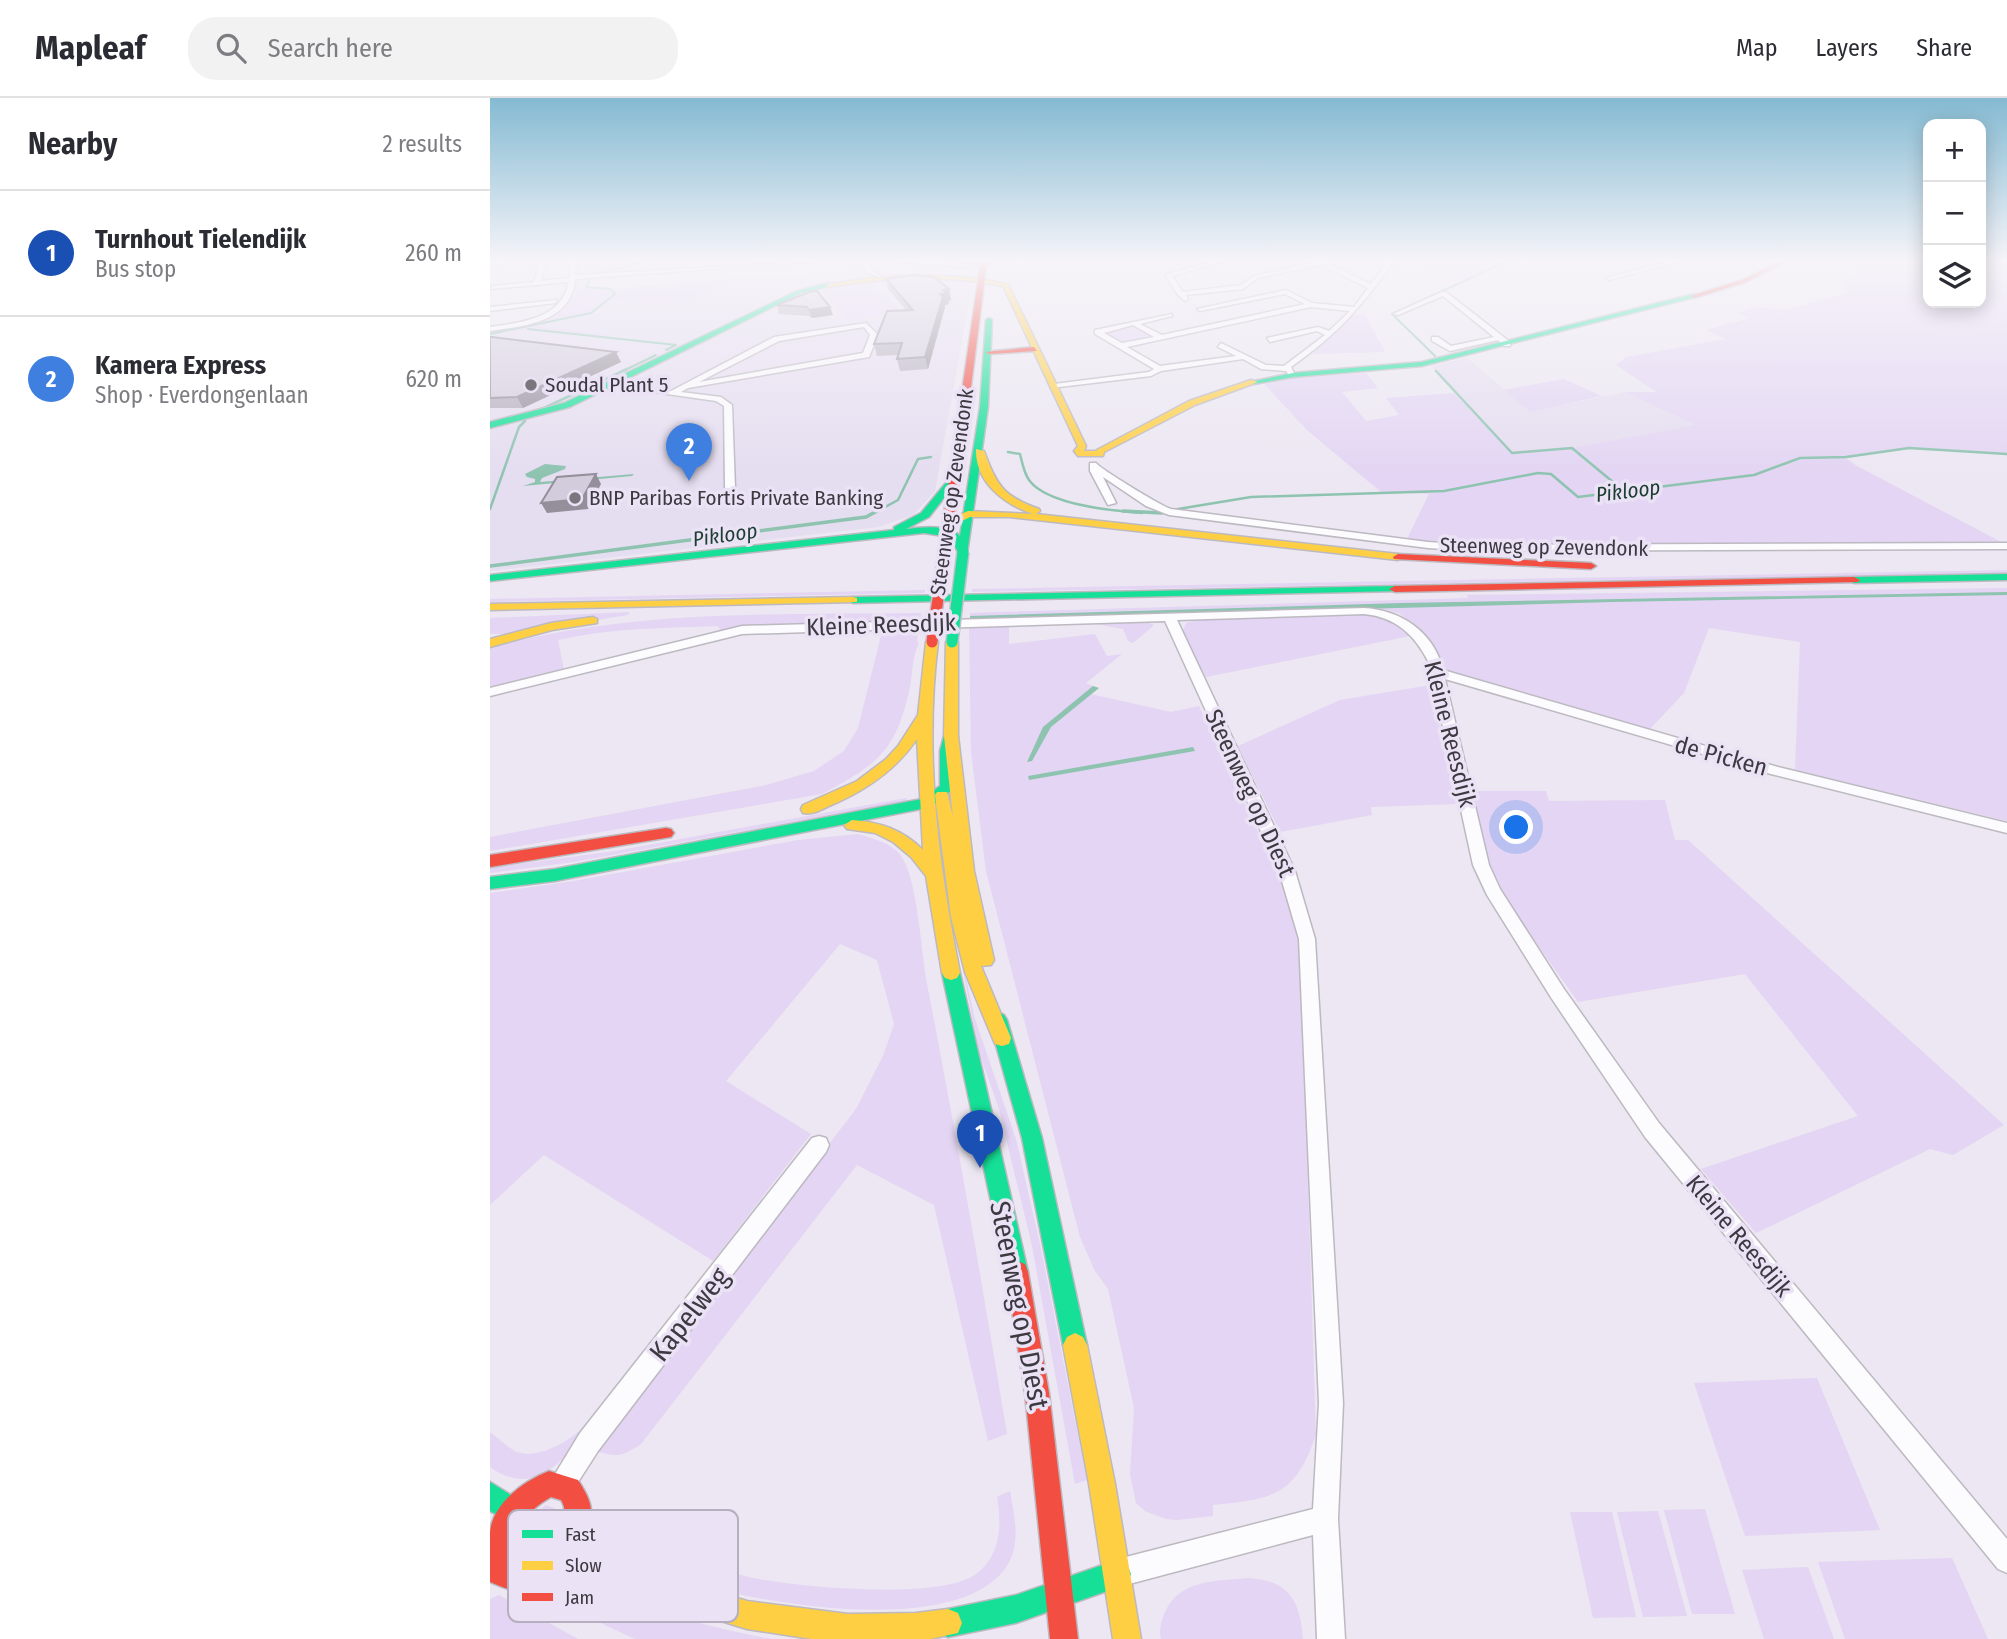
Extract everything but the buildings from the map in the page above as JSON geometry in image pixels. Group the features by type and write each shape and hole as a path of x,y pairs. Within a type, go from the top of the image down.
{"main road":[{"path":"490,425 544,413 717,332"},
{"name":"Steenweg op Zevendonk","path":"932,642 953,480 980,332"},
{"name":"Steenweg op Zevendonk","path":"952,642 979,450 989,332"},
{"path":"1024,332 1092,455 1208,396 1290,372 1422,365 1541,332"},
{"path":"989,352 1034,349"},
{"path":"979,450 987,478 998,492 1018,505 1062,519"},
{"path":"879,535 926,516 938,504 953,480"},
{"path":"490,578 949,527 968,514 1010,514 1062,519 1350,553 1439,560 1615,567 1640,572"},
{"path":"949,527 963,551"},
{"path":"490,595 2007,565"},
{"path":"490,607 2007,577"},
{"path":"490,643 538,630 648,615 832,606 883,599"},
{"name":"Steenweg op Diest","path":"932,642 925,714 926,796 933,873 953,985 1012,1247 1042,1423 1064,1639"},
{"name":"Steenweg op Diest","path":"952,642 951,736 966,871 1002,1038 1032,1138 1069,1317 1127,1639"},
{"path":"925,714 912,741 895,761 876,777 845,795 803,809 942,795"},
{"path":"951,736 947,751 947,788 942,795 959,917 974,972 1002,1038"},
{"path":"490,883 555,875 813,827 926,796"},
{"path":"813,827 864,824 885,829 915,847 933,873"},
{"path":"490,861 679,831"},
{"path":"490,1495 510,1509 536,1489 549,1484 562,1484 576,1495 578,1510"},
{"path":"493,1574 491,1550 497,1529 508,1512"},
{"path":"738,1609 811,1625 903,1627 944,1623 1012,1610 1117,1574"}],"street":[{"path":"672,393 691,386 777,339 822,332"},
{"path":"691,386 866,355 874,335 872,332"},
{"path":"1100,332 1159,369"},
{"path":"1151,332 1160,337"},
{"path":"1120,346 1185,332"},
{"path":"1270,340 1305,332"},
{"path":"1324,332 1329,334"},
{"path":"1221,345 1264,367 1290,372 1331,332"},
{"path":"1492,332 1503,341"},
{"path":"1435,339 1450,349 1503,341"},
{"path":"1054,386 1151,374 1159,369 1244,357"},
{"path":"608,385 718,398 728,405 730,488"},
{"path":"1092,455 1111,503"},
{"name":"Steenweg op Zevendonk","path":"1092,455 1119,482 1153,507 1169,512 1428,545 1551,548 2007,546"},
{"name":"Kleine Reesdijk","path":"490,691 742,629 1381,612 1400,618 1431,652 1438,673 1481,865 1493,891 1558,994 1652,1130 2007,1560"},
{"name":"Steenweg op Diest","path":"1170,618 1287,871 1307,939 1331,1403 1325,1519 1331,1639"},
{"name":"de Picken","path":"1438,673 1776,771 2007,828"},
{"name":"Kapelweg","path":"562,1484 589,1442 819,1145"},
{"path":"1117,1574 1325,1519"}],"shaded area":[{"path":"490,332 510,332 490,336"},
{"path":"509,332 964,332 935,491 913,515 878,527 490,571 490,336"},
{"path":"539,332 608,335 601,338"},
{"path":"1145,332 1152,336 1120,342 1103,333"},
{"path":"1336,332 1374,332 1385,352 1312,354"},
{"path":"1710,332 2007,332 2007,453 1909,448 1846,458 2003,543 1490,546 1406,541 1429,494 1381,492 1308,431 1264,384 1296,378 1366,373 1378,388 1342,392 1366,421 1399,415 1386,398 1454,393 1512,453 1572,448 1696,425 1625,392 1656,392 1616,365 1626,357 1726,339"},
{"path":"1467,358 1531,412 1625,392 1697,425 1572,448 1512,453 1431,366"},
{"path":"1564,379 1602,396 1531,412 1503,390"},
{"path":"545,464 566,466 565,469 542,478 540,482 634,474 523,486 535,482 535,479 525,474"},
{"path":"2007,570 2007,573 972,592 972,589"},
{"path":"2007,588 2007,821 1795,770 1800,642 1709,628 1684,693 1648,731 1447,671 1422,631 1399,613 1379,608 970,620 970,613 1468,598 1467,595"},
{"path":"925,590 925,593 490,602 490,599"},
{"path":"2007,592 2007,595 1612,602 970,620 970,616 1401,603"},
{"path":"630,612 628,615 510,634 490,634 490,618"},
{"path":"921,613 920,621 720,630 718,626 658,628 578,636 558,640 564,670 490,689 490,648 543,635 650,620 758,615"},
{"path":"1378,613 1415,635 1206,677 1182,633 1186,623 1202,619"},
{"path":"1142,620 1154,625 1133,643 1128,641 1123,629 1090,623"},
{"path":"969,624 1009,624 1009,644 1095,634 1107,656 1122,654 1086,683 1093,686 1086,693 1171,712 1199,706 1291,902 1300,939 1316,1434 1300,1470 1280,1490 1252,1500 1213,1505 1213,1516 1166,1519 1145,1511 1136,1503 1130,1474 1134,1408 1108,1289 1095,1271 1080,1237 986,871 971,752"},
{"path":"919,626 919,642 910,689 896,732 888,746 855,776 822,794 490,851 490,837 766,785 814,771 844,751 858,728 883,628"},
{"path":"1431,685 1456,804 1371,807 1372,815 1280,832 1238,746 1340,700"},
{"path":"1093,686 1099,688 1051,727 1032,761 1027,762 1043,727"},
{"path":"1193,747 1195,751 1029,780 1028,776"},
{"path":"1474,791 1546,791 1549,801 1665,800 1675,840 1688,840 2004,1125 1953,1155 1930,1149 1756,1233 1701,1169 1858,1116 1745,974 1578,1002 1523,924 1494,875 1484,844"},
{"path":"906,798 908,801 574,862 490,873 490,868 615,851"},
{"path":"858,834 883,842 894,849 903,859 912,885 1007,1434 988,1441 934,1205 857,1165 641,1444 619,1455 594,1450 856,1109 883,1056 894,1024 877,960 840,944 726,1081 811,1134 713,1261 544,1155 490,1205 490,893 574,881 798,840"},
{"path":"953,920 975,1019 1016,1139 1040,1244 1087,1480 1075,1484 1032,1246 999,1109 979,1052"},
{"path":"1817,1378 1880,1530 1745,1536 1694,1383"},
{"path":"490,1432 517,1452 525,1454 550,1449 578,1432 584,1435 553,1467 542,1474 518,1479 490,1467"},
{"path":"1010,1491 1015,1518 1014,1547 1008,1564 984,1587 950,1602 907,1609 860,1610 812,1606 738,1593 738,1574 770,1581 831,1588 900,1589 958,1582 976,1574 991,1558 999,1529 997,1497"},
{"path":"546,1505 556,1510 539,1510"},
{"path":"1705,1509 1735,1614 1692,1614 1664,1510"},
{"path":"1658,1511 1687,1616 1643,1617 1617,1512"},
{"path":"1570,1512 1612,1512 1636,1617 1593,1618"},
{"path":"1952,1558 1988,1639 1845,1639 1818,1562"},
{"path":"1808,1567 1834,1639 1764,1639 1742,1570"},
{"path":"1249,1578 1274,1583 1290,1595 1299,1613 1303,1639 1161,1639 1165,1612 1180,1593 1212,1581"},
{"path":"499,1595 508,1600 508,1622 547,1622 578,1639 490,1639 490,1599"},
{"path":"599,1622 697,1622 772,1639 635,1639"}],"waterway":[{"path":"490,334 500,332"},
{"name":"Pikloop","path":"555,332 676,345 666,350"},
{"path":"1410,332 1435,356"},
{"name":"Pikloop","path":"623,371 656,355"},
{"name":"Pikloop","path":"544,408 627,369"},
{"path":"1436,371 1512,453 1572,448 1624,491"},
{"name":"Pikloop","path":"490,509 519,427 525,421"},
{"name":"Pikloop","path":"1624,491 1754,475 1800,458 1846,457 1909,448 2007,454"},
{"name":"Pikloop","path":"1008,452 1020,454 1029,480 1050,495 1082,505 1142,513"},
{"name":"Pikloop","path":"874,513 898,500 918,459 931,457"},
{"name":"Pikloop","path":"1172,510 1251,497 1444,491 1538,473 1551,474 1578,497 1624,491"},
{"name":"Pikloop","path":"490,566 866,517 877,511"},
{"name":"Pikloop","path":"1123,511 1162,513"}],"traffic: fast":[{"path":"490,425 567,405 717,332"},
{"path":"963,552 984,407 989,332"},
{"path":"1254,382 1293,375 1422,364 1550,332"},
{"path":"898,529 925,515 953,480"},
{"path":"490,578 924,530 954,534 963,549"},
{"path":"952,642 963,552"},
{"path":"1854,580 2007,577"},
{"path":"853,600 1395,589"},
{"path":"490,883 555,875 926,803 947,788 947,751 951,736"},
{"path":"951,973 1017,1272"},
{"path":"998,1020 1032,1138 1075,1345"},
{"path":"490,1495 510,1509"},
{"path":"948,1623 1016,1609 1117,1574"}],"traffic: slow":[{"path":"1028,332 1082,446 1079,451 1081,454 1100,454 1099,451 1192,403 1254,382"},
{"path":"979,451 997,490 1011,501 1035,511"},
{"path":"950,523 968,514 1010,514 1398,557"},
{"path":"490,607 853,600"},
{"path":"490,643 551,627 593,621"},
{"path":"932,642 924,724 926,808 936,892 951,973"},
{"path":"952,642 951,736 966,871 985,960"},
{"path":"808,809 846,793 877,774 903,749 925,714"},
{"path":"942,795 959,917 974,972 1002,1038"},
{"path":"852,825 878,829 898,838 908,845 933,873"},
{"path":"1075,1345 1102,1484 1127,1639"},
{"path":"738,1613 781,1621 848,1628 916,1627 948,1623"}],"traffic: jam":[{"path":"941,577 974,332"},
{"path":"989,352 1034,349"},
{"path":"1398,557 1591,566"},
{"path":"932,642 941,577"},
{"path":"1395,589 1854,580"},
{"path":"490,861 666,833"},
{"path":"1017,1272 1037,1393 1064,1639"},
{"path":"549,1484 569,1489 577,1510"},
{"path":"515,1510 525,1499 549,1484"},
{"path":"508,1519 499,1543 497,1571 508,1575"}],"place":[{"name":"Soudal Plant 5","path":"531,385"},
{"name":"Kamera Express","path":"689,481"},
{"name":"BNP Paribas Fortis Private Banking","path":"575,498"},
{"name":"Turnhout Tielendijk","path":"980,1168"}]}
